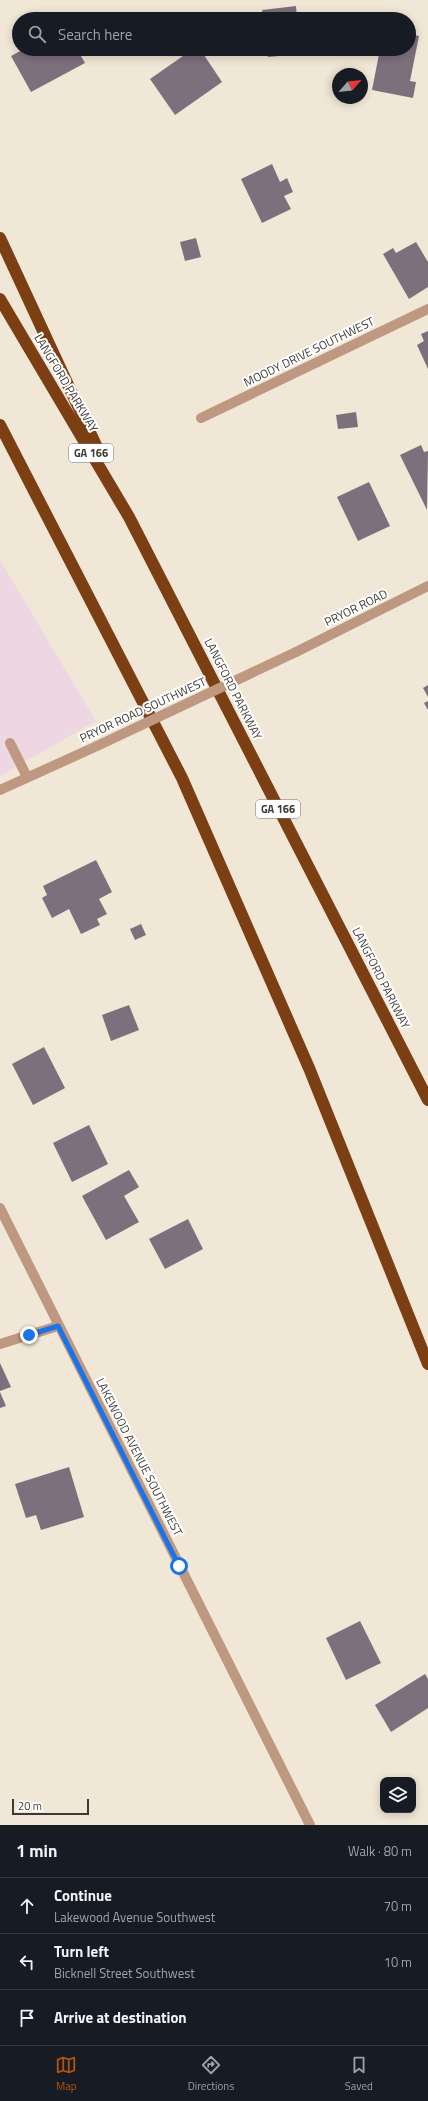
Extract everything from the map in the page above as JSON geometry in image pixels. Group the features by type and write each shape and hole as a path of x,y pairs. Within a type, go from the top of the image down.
{"highway":[{"path":"0,238 129,517"},
{"name":"LANGFORD PARKWAY","path":"0,299 129,517 428,1100"},
{"path":"0,425 182,778 309,1068 428,1364"}],"street":[{"name":"MOODY DRIVE SOUTHWEST","path":"200,418 428,309"},
{"name":"PRYOR ROAD","path":"296,652 428,586"},
{"name":"PRYOR ROAD SOUTHWEST","path":"0,790 296,652"},
{"path":"10,743 27,778"},
{"name":"LAKEWOOD AVENUE SOUTHWEST","path":"0,1208 310,1825"},
{"path":"0,1344 58,1326"}],"shaded area":[{"path":"0,560 96,721 0,776"}],"building":[{"path":"296,6 296,12 262,12 262,10"},
{"path":"416,35 419,36 416,51"},
{"path":"11,56 81,56 85,63 31,92"},
{"path":"183,56 205,56 222,82 175,115 150,79"},
{"path":"379,56 415,56 410,81 416,82 413,98 372,90"},
{"path":"272,164 280,182 287,178 293,192 284,196 291,209 262,223 241,179"},
{"path":"196,238 201,257 185,261 180,242"},
{"path":"416,242 428,262 428,287 409,299 383,254 393,248 396,253"},
{"path":"428,331 428,369 417,345 424,341 421,334"},
{"path":"356,412 358,427 338,429 336,415"},
{"path":"421,445 424,452 428,451 427,510 400,455"},
{"path":"369,482 390,526 358,541 337,497"},
{"path":"428,685 428,697 423,688"},
{"path":"428,701 428,710 424,703"},
{"path":"96,860 112,892 99,899 107,914 97,919 100,925 81,934 69,909 52,918 42,898 47,895 43,886"},
{"path":"141,924 146,935 135,940 130,929"},
{"path":"129,1005 139,1030 111,1041 102,1015"},
{"path":"44,1047 65,1088 33,1105 12,1064"},
{"path":"89,1125 108,1164 72,1182 53,1143"},
{"path":"129,1170 139,1187 124,1196 139,1222 106,1240 82,1196"},
{"path":"188,1219 203,1249 165,1269 149,1239"},
{"path":"0,1363 11,1387 0,1391"},
{"path":"0,1392 6,1406 0,1408"},
{"path":"69,1467 84,1517 41,1530 36,1515 26,1518 15,1484"},
{"path":"360,1621 381,1663 346,1680 326,1638"},
{"path":"425,1674 428,1679 428,1708 391,1732 375,1705"}],"route":[{"path":"29,1335 58,1326 179,1566"}]}
